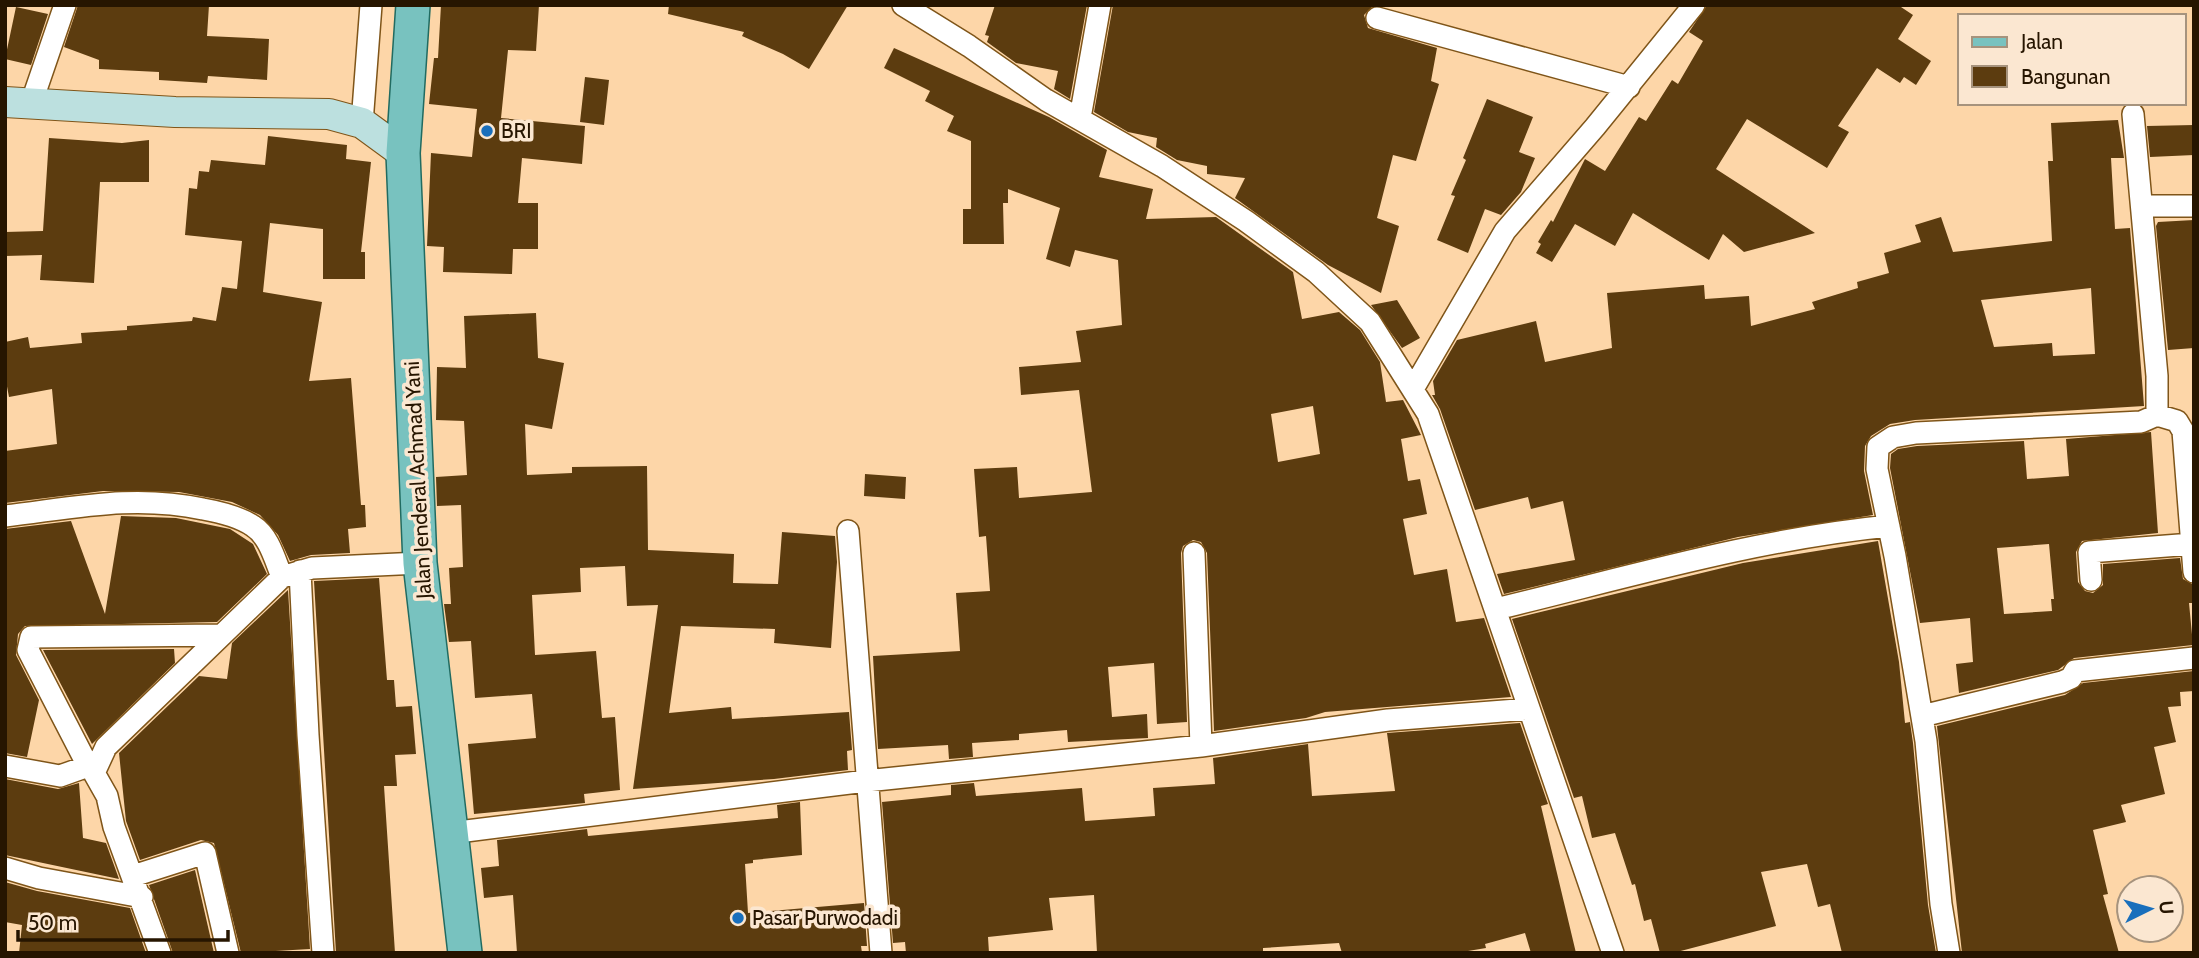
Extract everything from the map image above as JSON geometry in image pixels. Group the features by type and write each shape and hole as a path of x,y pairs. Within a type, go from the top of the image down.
{"main road":[{"name":"Jalan Jenderal Achmad Yani","path":"413,5 403,153 420,563 465,953"},
{"path":"18,103 175,112 329,114 362,123 403,153"}],"street":[{"path":"18,103 65,5"},
{"path":"362,123 371,5"},
{"path":"903,5 969,46 1046,100 1183,180 1316,272 1370,322 1428,414 1613,953"},
{"path":"1080,118 1100,5"},
{"path":"1413,388 1505,231 1629,87 1694,5"},
{"path":"1377,19 1629,87"},
{"path":"2133,114 2157,376 2157,415"},
{"path":"2143,206 2194,206"},
{"path":"1949,953 1941,904 1922,716 1877,469 1878,447 1893,437 1916,433 2141,422 2157,415 2177,421 2189,435 2194,572"},
{"path":"5,516 134,500 173,503 228,514 254,526 291,574 308,735 323,953"},
{"path":"1496,609 1696,561 1849,530 1889,526"},
{"path":"848,531 881,953"},
{"path":"2091,580 2089,552 2192,544"},
{"path":"1194,553 1201,746"},
{"path":"5,766 60,776 91,770 106,747 220,635 291,574 420,563"},
{"path":"160,953 142,897 114,827 107,796 28,650 31,637 220,635"},
{"path":"1922,716 2062,682 2071,678 2075,671 2194,658"},
{"path":"450,833 866,781 1201,746 1388,720 1529,709"},
{"path":"133,876 205,853 228,953"},
{"path":"5,868 39,878 142,897"}],"building":[{"path":"78,5 209,5 207,36 269,39 267,80 208,76 207,83 159,80 159,72 99,69 99,60 64,47"},
{"path":"441,5 539,5 536,51 508,50 501,118 585,126 582,164 522,158 518,203 538,203 538,249 513,249 512,274 443,272 444,247 427,246 431,153 472,157 477,109 429,104 434,58 438,58"},
{"path":"669,5 848,5 809,69 742,36 744,32 668,14"},
{"path":"995,5 1087,5 1070,99 1054,89 1058,71 1016,63 987,42 989,36 985,35"},
{"path":"1113,5 1374,5 1364,15 1368,28 1437,48 1431,81 1439,84 1416,161 1393,155 1377,218 1399,226 1381,293 1328,265 1235,198 1245,178 1207,174 1207,166 1177,160 1156,147 1157,138 1128,132 1094,112"},
{"path":"1707,5 1898,5 1913,15 1898,39 1931,61 1916,85 1904,77 1900,83 1877,68 1838,126 1849,132 1827,168 1747,119 1716,169 1815,233 1744,252 1723,234 1709,260 1633,213 1615,246 1575,224 1552,262 1536,253 1541,244 1538,242 1551,220 1553,222 1585,159 1605,171 1639,117 1646,121 1672,80 1678,84 1703,41 1689,32"},
{"path":"16,7 48,14 31,65 5,59"},
{"path":"894,48 1049,117 1107,150 1099,177 1153,189 1146,219 1216,217 1293,272 1302,319 1339,312 1360,330 1380,362 1386,402 1403,400 1421,435 1401,439 1408,481 1420,479 1427,514 1403,519 1414,575 1447,569 1456,622 1484,618 1511,697 1325,712 1306,718 1214,731 1207,553 1201,542 1193,540 1183,546 1181,553 1187,722 1157,724 1154,663 1108,667 1112,717 1147,714 1148,738 1068,742 1067,730 1019,734 1019,740 972,743 973,757 949,759 948,745 878,749 873,656 960,651 956,593 990,591 986,536 979,537 974,469 1017,467 1019,498 1092,492 1079,390 1021,395 1019,367 1081,362 1076,331 1122,325 1118,260 1075,250 1070,267 1046,259 1060,208 1008,189 1008,203 1003,203 1004,244 963,244 963,209 971,209 971,141 947,131 954,116 925,101 930,91 884,68","holes":["1313,406 1320,454 1278,462 1271,414"]},
{"path":"585,77 609,80 604,125 580,122"},
{"path":"1487,99 1533,117 1519,152 1535,158 1521,192 1501,215 1485,209 1468,253 1437,240 1455,196 1451,195 1466,160 1463,158"},
{"path":"2118,120 2124,158 2111,158 2115,229 2130,228 2144,406 1915,420 1890,424 1871,436 1865,446 1864,471 1873,515 1738,537 1504,594 1497,574 1575,560 1563,501 1531,509 1528,497 1475,510 1440,409 1432,395 1435,395 1433,381 1457,340 1536,321 1545,362 1612,348 1607,293 1704,285 1705,299 1749,296 1751,326 1815,309 1812,302 1858,288 1857,282 1889,273 1884,253 1921,242 1915,225 1941,217 1953,252 2052,241 2048,161 2053,161 2051,123","holes":["2091,288 2095,354 2053,356 2052,343 1994,347 1981,300"]},
{"path":"2194,125 2194,155 2150,157 2147,126"},
{"path":"268,136 347,145 346,159 371,162 361,252 365,252 365,279 323,279 323,229 270,223 263,292 322,302 309,381 351,378 361,505 365,505 366,527 348,529 350,553 311,555 290,561 278,535 260,515 232,502 179,492 103,491 5,503 5,451 57,444 52,389 9,397 5,376 5,342 28,337 30,348 82,343 81,333 192,321 193,317 216,321 222,287 237,289 242,241 185,235 189,188 197,189 199,171 209,172 211,160 265,165"},
{"path":"49,138 122,143 149,140 149,182 100,182 94,283 40,280 42,255 5,256 5,232 43,231"},
{"path":"2194,220 2194,348 2168,350 2156,226 2158,222"},
{"path":"1397,300 1420,338 1402,348 1371,305"},
{"path":"536,313 538,358 564,363 552,429 525,424 527,475 572,473 572,467 647,466 648,550 734,554 733,583 778,584 782,532 835,536 837,562 831,648 774,643 775,629 681,626 669,713 731,707 732,719 849,712 852,750 847,751 848,770 774,779 633,789 658,605 627,606 625,566 580,568 581,592 532,595 535,655 596,651 602,718 615,717 620,790 584,794 585,803 474,814 468,744 536,738 532,694 475,698 471,641 449,642 444,604 451,604 449,568 463,567 461,505 437,506 436,477 467,475 464,421 436,420 437,367 466,368 464,316"},
{"path":"2151,432 2158,533 2082,541 2076,552 2078,582 2085,591 2093,593 2103,585 2103,564 2180,558 2183,579 2194,585 2194,603 2189,603 2193,645 2074,658 2058,670 1959,693 1956,664 1973,662 1970,618 1920,623 1890,468 1891,454 1898,449 1917,446 2024,441 2027,479 2069,476 2066,439","holes":["2049,544 2054,599 2051,599 2052,611 2004,614 1997,548"]},
{"path":"865,474 906,477 905,499 864,496"},
{"path":"121,516 176,518 230,529 253,544 267,574 217,622 25,626 18,634 16,655 39,700 27,757 5,753 5,529 71,521 105,614"},
{"path":"1878,541 1899,662 1905,723 1910,722 1913,743 1928,905 1936,953 1842,953 1830,904 1818,907 1807,864 1761,872 1776,926 1673,953 1660,953 1651,919 1644,921 1635,884 1632,885 1615,833 1592,838 1582,796 1574,798 1512,619 1743,563"},
{"path":"379,578 387,680 394,680 396,707 412,706 416,754 395,755 397,786 384,786 395,953 336,953 314,581"},
{"path":"288,590 310,949 241,953 214,843 201,840 140,860 126,821 119,753 199,676 227,679 232,643"},
{"path":"174,649 175,663 92,744 43,650"},
{"path":"2194,671 2194,691 2180,692 2181,706 2168,707 2176,742 2154,747 2165,794 2121,805 2126,822 2093,830 2108,894 2103,895 2119,953 1962,953 1937,726 2065,695 2083,683"},
{"path":"1520,723 1548,804 1541,806 1576,953 1531,953 1525,933 1485,944 1486,948 1456,953 1342,953 1339,943 1263,948 1263,953 1097,953 1094,895 1049,898 1053,930 988,937 989,953 906,953 905,942 893,943 882,802 951,795 951,785 974,783 976,796 1082,788 1085,821 1155,816 1153,788 1215,784 1213,758 1308,744 1312,796 1395,791 1387,733"},
{"path":"5,779 58,789 79,783 83,838 106,843 119,879 5,855"},
{"path":"800,802 802,855 753,860 753,863 745,864 748,913 864,903 867,946 861,946 862,953 517,953 513,895 484,898 481,868 499,866 497,840 587,829 588,836 778,818 777,805"},
{"path":"195,870 214,953 173,953 149,885"},
{"path":"5,882 37,891 130,908 146,953 19,953 22,925 5,922"}],"place":[{"name":"BRI","path":"487,131"},
{"name":"Pasar Purwodadi","path":"738,918"}]}
